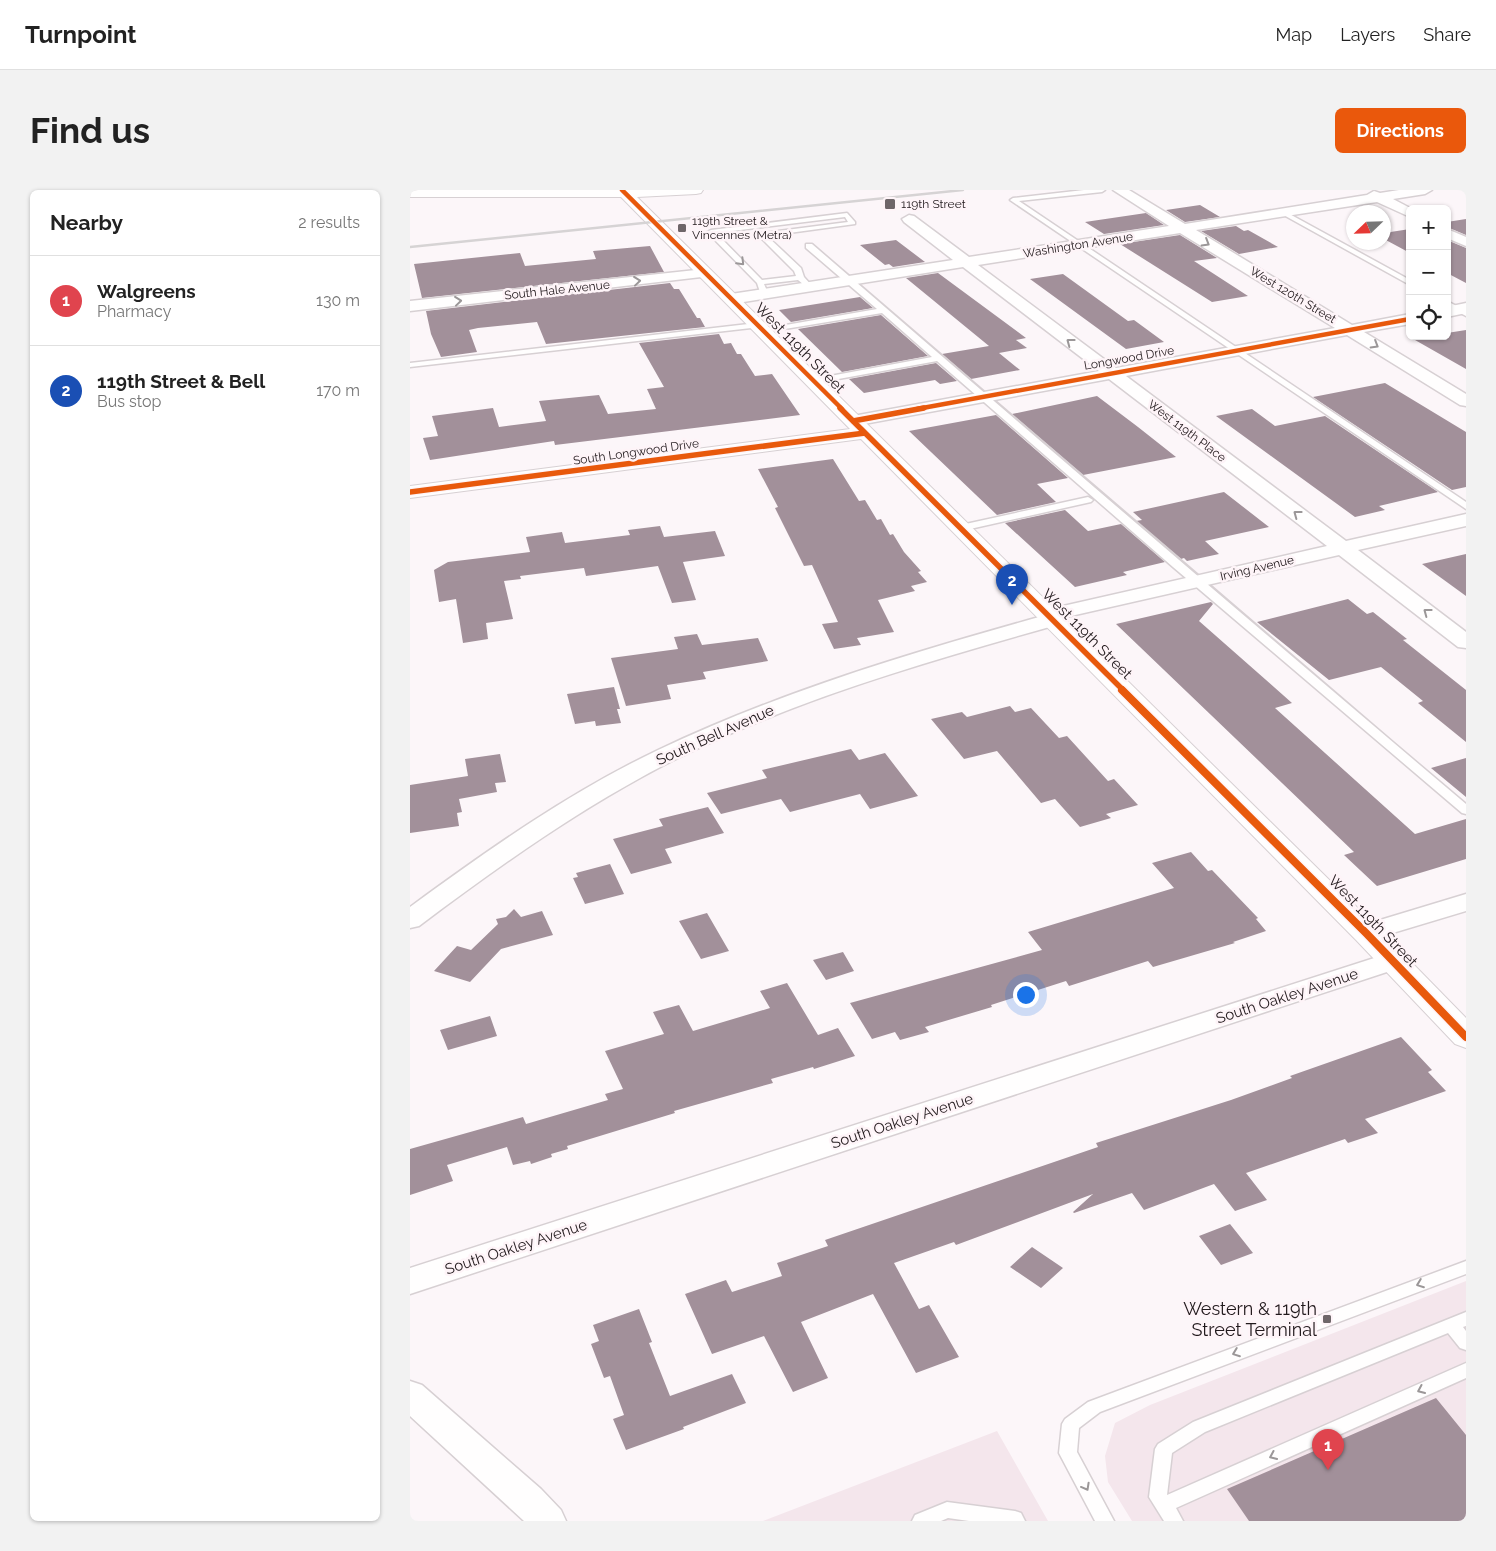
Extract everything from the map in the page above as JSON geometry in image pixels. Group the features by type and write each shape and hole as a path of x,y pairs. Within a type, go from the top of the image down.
{"street":[{"path":"410,193 696,190"},
{"name":"West 120th Street","path":"1120,190 1466,401"},
{"path":"1364,190 1406,212"},
{"name":"Washington Avenue","path":"731,299 762,288 805,282 850,280 1425,190"},
{"name":"West 119th Street","path":"623,192 1462,1029"},
{"name":"West 119th Place","path":"909,219 964,263 1466,642"},
{"path":"1451,234 1466,242"},
{"name":"South Hale Avenue","path":"410,306 705,273"},
{"name":"Longwood Drive","path":"859,427 984,397 1406,320"},
{"name":"South Longwood Drive","path":"410,492 859,427"},
{"name":"Irving Avenue","path":"1050,618 1196,581 1466,520"},
{"name":"South Bell Avenue","path":"410,920 543,824 703,737 806,696 871,673 1050,618"},
{"path":"1366,933 1466,902"},
{"name":"South Oakley Avenue","path":"410,1281 1393,961"},
{"path":"410,1394 528,1500 548,1521"}],"lane":[{"path":"1102,190 1013,200 1466,506"},
{"path":"1282,212 1406,281"},
{"path":"761,235 853,223 847,215 711,232 762,288"},
{"path":"752,227 798,270 805,282"},
{"path":"809,246 1196,581 1466,810"},
{"path":"410,365 760,328 885,310"},
{"path":"814,382 940,358"},
{"path":"961,528 1088,500"},
{"path":"1105,1521 1068,1453 1071,1424 1094,1407 1466,1266"},
{"path":"1174,1521 1158,1497 1164,1449 1199,1427 1458,1322 1466,1343"},
{"path":"1163,1505 1466,1370"},
{"path":"921,1521 947,1510 1015,1519 1016,1521"}],"shaded area":[{"path":"1466,1281 1466,1521 1132,1521 1108,1482 1105,1456 1115,1423 1150,1405"},
{"path":"997,1431 1048,1521 763,1521"}],"building":[{"path":"1200,205 1220,217 1185,222 1166,210"},
{"path":"1146,213 1164,225 1104,234 1085,222"},
{"path":"1466,219 1466,235 1451,229 1451,221"},
{"path":"1236,226 1244,231 1248,230 1278,247 1239,254 1201,231"},
{"path":"1406,230 1406,251 1391,243 1391,232"},
{"path":"1180,235 1217,258 1194,261 1248,296 1212,302 1120,244"},
{"path":"896,240 925,262 893,267 889,264 885,265 860,245"},
{"path":"1451,242 1466,248 1466,283 1451,275"},
{"path":"650,246 664,272 422,298 414,264 520,253 525,266 596,259 593,251"},
{"path":"938,273 1026,338 1016,340 1027,348 999,353 1020,370 971,379 942,354 989,346 906,278"},
{"path":"1063,274 1128,321 1134,320 1164,342 1126,349 1030,279"},
{"path":"670,283 674,289 679,289 697,318 700,318 705,327 546,344 537,322 478,328 469,330 477,352 441,357 431,334 426,311"},
{"path":"860,297 873,308 791,322 779,310"},
{"path":"881,315 928,356 842,372 798,329"},
{"path":"1466,330 1466,369 1415,340 1451,340 1451,332"},
{"path":"719,334 724,344 731,343 737,354 741,354 755,376 772,374 800,415 555,445 554,441 430,460 423,438 438,436 432,416 493,408 499,427 546,421 539,401 599,395 608,414 656,409 647,389 664,387 639,343"},
{"path":"936,363 957,381 940,384 935,380 864,393 849,379"},
{"path":"1385,383 1466,432 1466,487 1452,490 1313,397"},
{"path":"1097,396 1176,457 1083,475 1012,414"},
{"path":"1252,409 1275,426 1325,416 1438,492 1379,506 1385,510 1355,517 1216,416"},
{"path":"996,415 1068,478 1037,484 1056,502 997,515 909,431"},
{"path":"833,459 859,501 865,500 877,520 881,519 890,535 893,534 904,552 921,571 918,572 927,582 911,586 915,591 878,600 894,632 857,638 861,645 834,649 822,624 838,622 812,565 804,566 775,508 778,507 758,469"},
{"path":"1224,492 1269,527 1205,541 1219,554 1187,561 1184,558 1181,559 1136,521 1142,520 1133,512"},
{"path":"1065,510 1088,531 1121,524 1165,562 1123,572 1127,575 1075,587 1005,523"},
{"path":"660,526 664,537 715,531 725,556 683,562 696,600 672,603 658,566 586,576 584,568 520,576 521,579 504,581 513,619 486,623 488,639 463,643 456,599 439,602 434,570 448,562 530,552 526,537 562,532 565,543 630,535 628,530"},
{"path":"1466,554 1466,596 1422,564"},
{"path":"1348,599 1367,614 1373,612 1407,639 1403,640 1466,690 1466,742 1418,703 1423,701 1381,667 1329,680 1257,622"},
{"path":"1211,602 1213,604 1199,621 1292,703 1275,708 1415,834 1466,819 1466,859 1377,886 1344,855 1354,852 1116,624"},
{"path":"697,634 702,645 758,638 768,661 703,672 706,679 667,685 671,699 626,706 611,658 678,649 674,637"},
{"path":"614,687 620,709 617,709 621,723 596,726 595,721 575,724 567,694"},
{"path":"1010,706 1015,712 1031,708 1059,738 1067,736 1108,781 1114,779 1138,805 1106,814 1111,818 1080,827 1055,799 1041,803 997,751 964,759 931,719 962,712 967,717"},
{"path":"851,749 859,760 885,753 918,796 870,809 860,794 790,812 781,799 721,814 707,793 767,778 762,770"},
{"path":"500,754 506,782 495,783 497,792 459,799 462,812 457,813 459,826 410,833 410,785 468,776 465,759"},
{"path":"1466,758 1466,797 1431,768"},
{"path":"708,807 724,833 665,849 672,863 631,874 613,839 663,826 659,819"},
{"path":"1191,852 1208,871 1212,870 1258,918 1256,919 1266,931 1233,942 1235,943 1153,967 1148,961 1069,986 1066,981 991,1005 992,1007 925,1027 929,1032 900,1040 895,1032 872,1039 850,1003 1042,950 1028,932 1174,888 1152,863"},
{"path":"610,864 624,894 585,904 573,878 578,877 576,873"},
{"path":"514,909 521,917 542,911 553,935 501,949 470,982 434,971 457,946 471,950 498,924 496,919 506,917"},
{"path":"707,913 729,951 701,959 679,921"},
{"path":"843,952 854,971 826,980 813,960"},
{"path":"787,983 818,1035 838,1028 855,1056 814,1069 813,1067 771,1079 773,1083 674,1111 675,1113 567,1146 568,1149 551,1154 552,1157 531,1164 530,1161 513,1165 507,1147 447,1165 453,1181 410,1195 410,1149 523,1117 526,1124 608,1100 605,1094 623,1089 605,1051 664,1034 653,1012 679,1005 693,1031 770,1008 760,991"},
{"path":"490,1016 497,1036 448,1050 440,1030"},
{"path":"1401,1037 1432,1070 1428,1072 1446,1091 1365,1119 1378,1133 1348,1143 1345,1139 1246,1173 1267,1200 1235,1211 1214,1184 1144,1210 1132,1193 1073,1212 1093,1194 956,1245 954,1242 894,1263 919,1309 929,1305 959,1357 916,1373 873,1294 801,1322 828,1378 793,1392 764,1336 712,1354 685,1294 726,1280 732,1292 782,1276 777,1263 828,1246 825,1240 1098,1147 1096,1143 1231,1100 1292,1078 1290,1076"},
{"path":"1230,1224 1253,1253 1221,1265 1199,1236"},
{"path":"1032,1247 1063,1268 1041,1288 1010,1267"},
{"path":"639,1309 652,1342 649,1343 670,1396 732,1374 746,1403 683,1427 684,1429 626,1450 613,1419 624,1415 610,1376 604,1378 591,1344 599,1341 593,1325"},
{"path":"1436,1398 1466,1435 1466,1521 1249,1521 1227,1489"}],"railway":[{"path":"410,247 963,190"}],"cycle path":[{"path":"622,190 1366,933 1466,1037"},
{"path":"853,421 1406,320"},
{"path":"410,492 865,433"}],"place":[{"name":"119th Street","path":"890,204"},
{"name":"119th Street & Vincennes (Metra)","path":"682,228"},
{"name":"119th Street & Bell","path":"1012,605"},
{"name":"Western & 119th Street Terminal","path":"1327,1319"},
{"name":"Walgreens","path":"1328,1470"}]}
